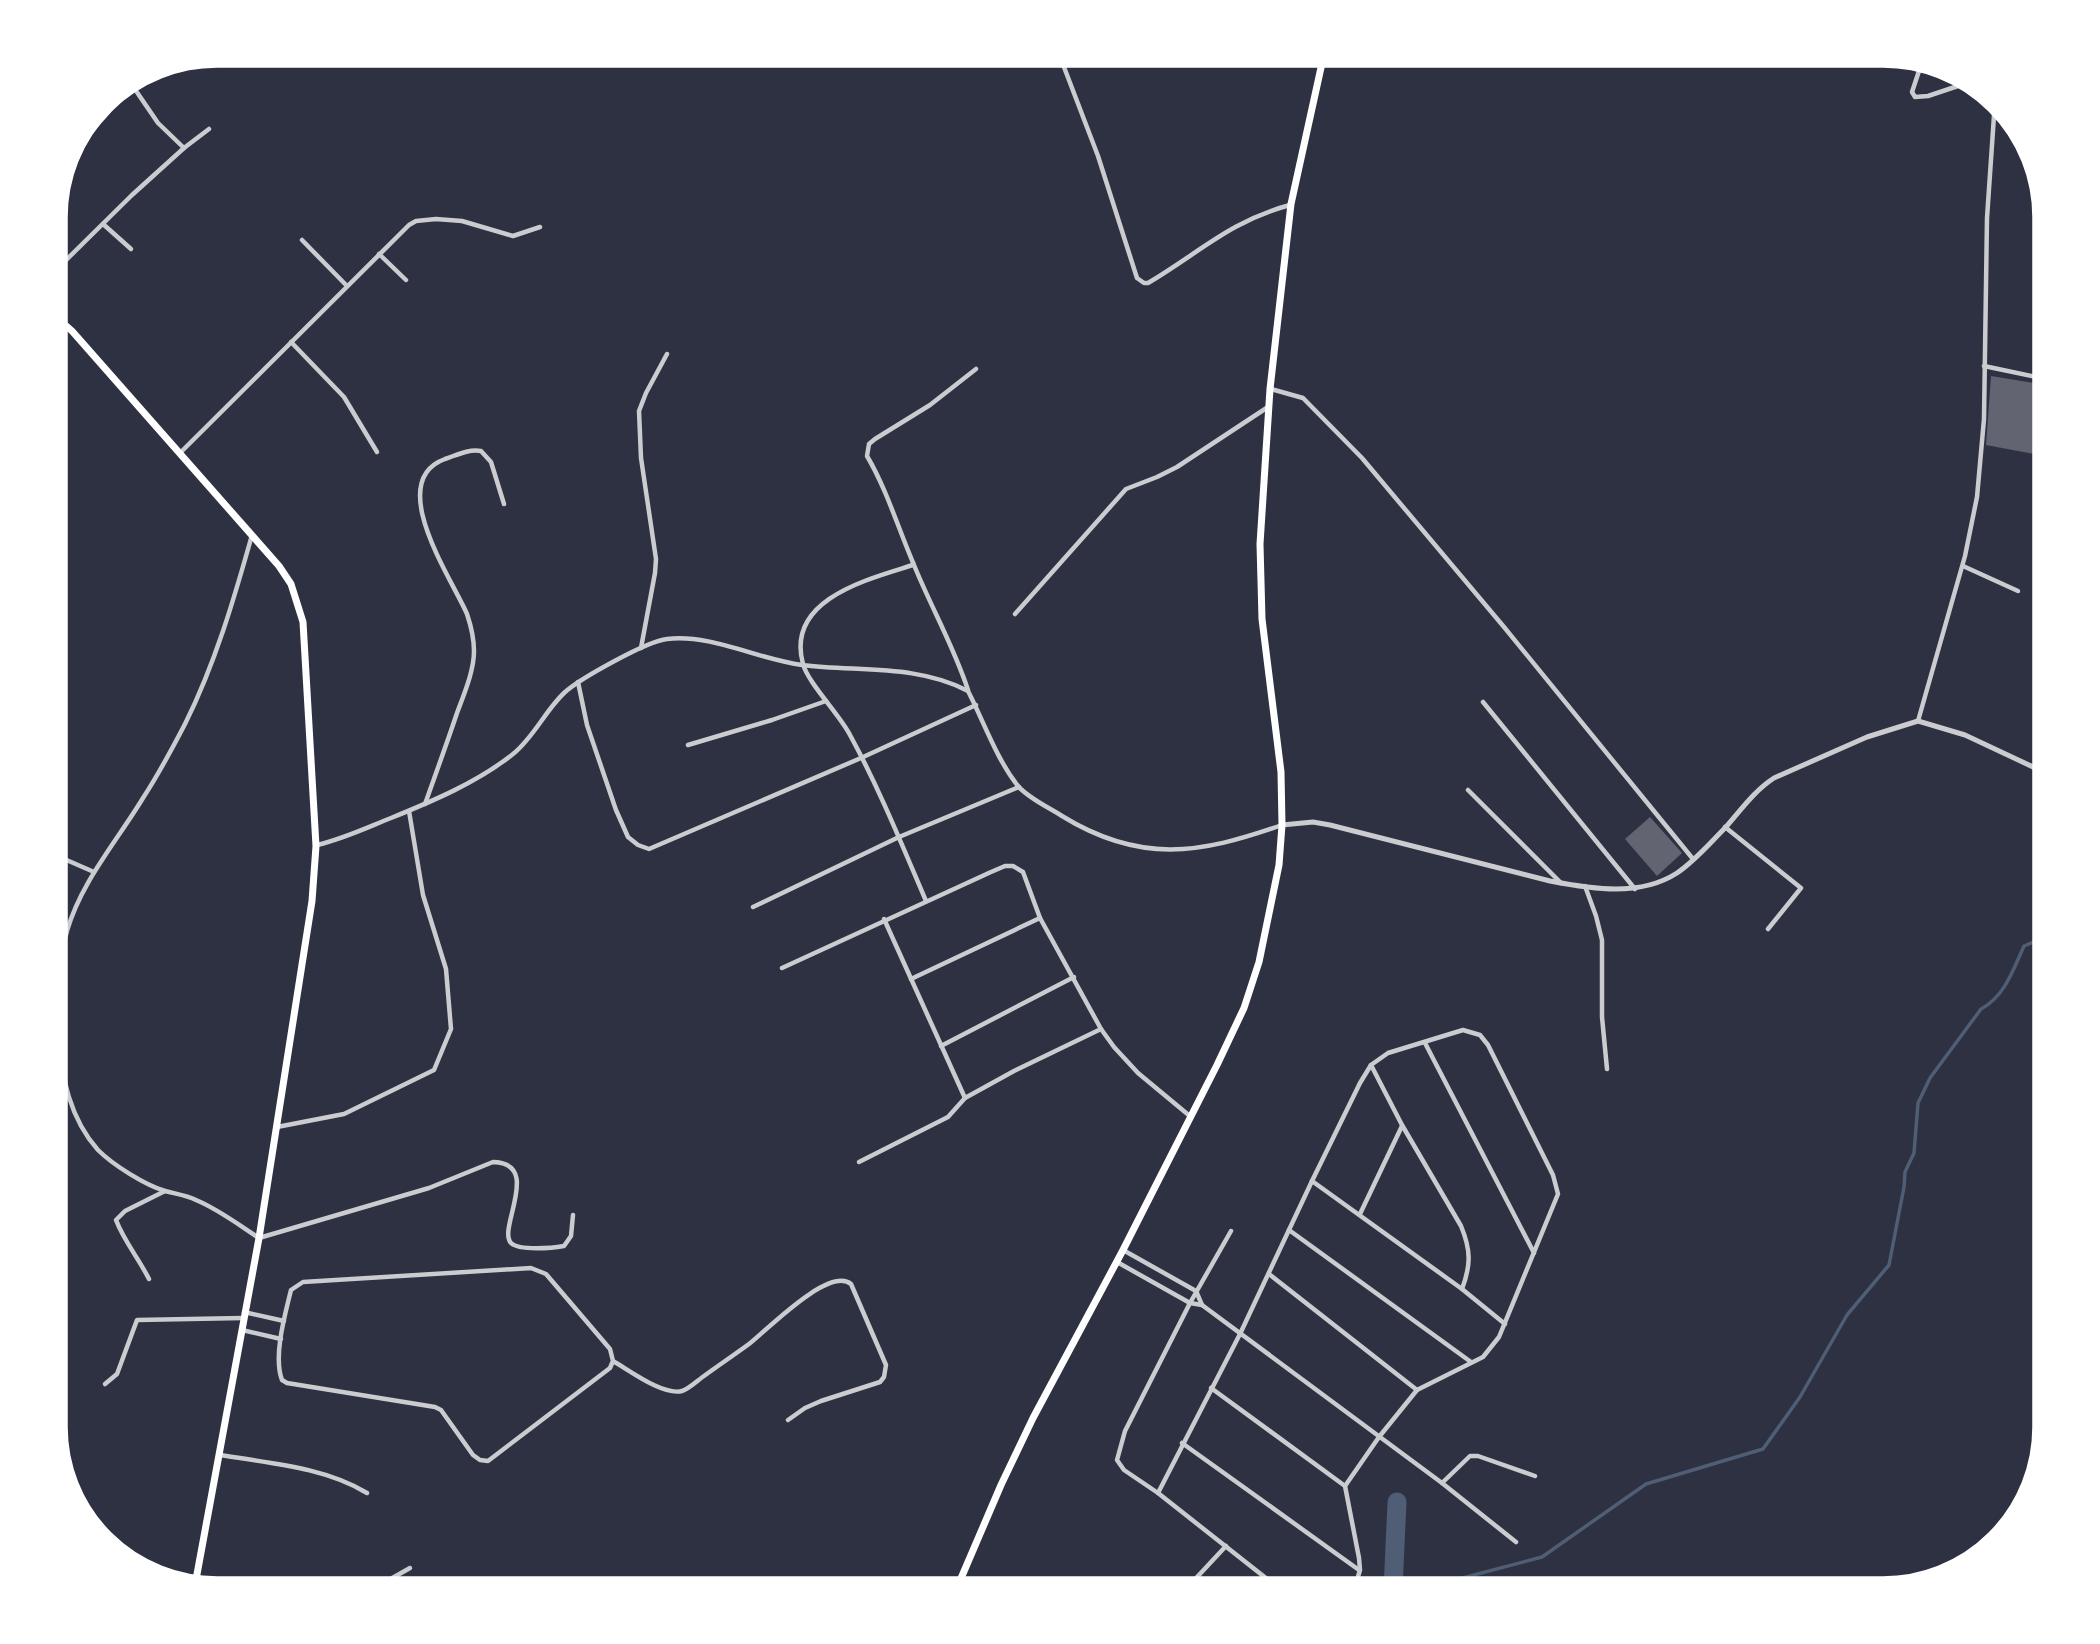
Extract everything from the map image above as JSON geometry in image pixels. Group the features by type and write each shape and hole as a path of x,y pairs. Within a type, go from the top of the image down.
{"main road":[{"path":"961,1578 1033,1418 1191,1118 1244,1008 1259,962 1279,865 1282,825 1280,772 1262,619 1260,544 1270,388 1291,204 1321,66"},
{"path":"67,327 279,566 291,584 300,605 303,622 316,846 312,901 259,1238 197,1576"}],"street":[{"path":"1064,66 1098,156 1140,281 1148,283 1155,279 1248,218 1291,204"},
{"path":"1918,71 1913,84 1914,97 1928,96 1957,86"},
{"path":"136,91 158,123 184,148"},
{"path":"1918,721 1963,566 1977,497 1984,419 1987,218 1994,117"},
{"path":"67,259 184,148 209,129"},
{"path":"181,453 408,225 416,221 444,219 472,222 513,236 540,227"},
{"path":"103,224 131,249"},
{"path":"302,240 347,286"},
{"path":"379,254 406,280"},
{"path":"291,342 344,397 377,452"},
{"path":"640,649 656,559 641,458 639,411 667,354"},
{"path":"1984,366 2034,376"},
{"path":"976,369 930,405 875,439 867,449 867,456 888,496 913,565 961,668 968,691 1019,787 1082,828 1119,842 1146,849 1172,851 1202,847 1282,825 1304,822 1330,825 1561,883 1635,889 1660,882 1679,871 1725,828 1758,790 1774,778 1867,737 1918,721 1965,735 2034,768"},
{"path":"1270,388 1303,398 1362,458 1504,627 1692,859"},
{"path":"1015,614 1126,489 1177,467 1269,407"},
{"path":"425,804 464,695 474,654 473,634 466,614 437,555 422,509 420,494 424,474 439,461 469,450 481,451 491,462 504,504"},
{"path":"67,933 72,915 94,872 144,797 185,723 214,659 253,535"},
{"path":"913,565 855,584 837,593 818,607 807,622 801,640 803,665 850,734 926,901"},
{"path":"1963,566 2018,591"},
{"path":"316,846 343,838 425,804 497,765 515,752 564,693 578,682 662,639 698,639 776,661 803,665 932,676 968,691"},
{"path":"578,682 590,733 628,838 649,849 861,758 976,705"},
{"path":"688,745 826,701"},
{"path":"1483,702 1635,889"},
{"path":"753,907 899,837 1019,787"},
{"path":"1468,790 1561,883"},
{"path":"277,1127 344,1114 434,1070 452,1029 446,969 424,895 409,811"},
{"path":"1725,828 1801,888 1768,929"},
{"path":"67,860 94,872"},
{"path":"782,968 884,919 1005,866 1013,866 1023,872 1040,918 1101,1029 1138,1073 1191,1118"},
{"path":"1585,886 1597,916 1602,940 1602,1017 1607,1069"},
{"path":"911,979 1040,918"},
{"path":"884,919 965,1098"},
{"path":"941,1046 1074,977"},
{"path":"859,1162 948,1117 965,1098 1014,1071 1101,1029"},
{"path":"1158,1493 1240,1334 1312,1181 1371,1065 1388,1053 1463,1030 1480,1035 1488,1045 1557,1185 1558,1194 1504,1324 1490,1349 1483,1357 1417,1390 1379,1437 1345,1486"},
{"path":"1425,1043 1534,1253"},
{"path":"1371,1065 1468,1243 1471,1258 1462,1289"},
{"path":"67,1087 84,1132 115,1165 165,1191 176,1192 210,1206 259,1238 429,1188 494,1162 503,1162 511,1166 514,1172 516,1200 507,1234 513,1245 564,1246 570,1236 573,1215"},
{"path":"1360,1214 1402,1125"},
{"path":"1312,1181 1462,1289 1504,1324"},
{"path":"149,1279 121,1234 116,1220 125,1211 165,1191"},
{"path":"1289,1230 1471,1362"},
{"path":"1231,1231 1196,1291 1125,1431 1117,1460 1124,1470 1158,1493 1266,1578"},
{"path":"1123,1250 1196,1291 1202,1305"},
{"path":"1117,1262 1190,1303 1202,1305 1442,1483 1516,1542"},
{"path":"531,1268 546,1274 610,1349 613,1361 610,1368 488,1461 473,1455 441,1410 435,1407 282,1380 279,1369 284,1321 290,1290 303,1282 531,1268"},
{"path":"1269,1275 1417,1390"},
{"path":"613,1361 666,1390 682,1391 748,1344 810,1293 828,1283 840,1279 846,1281 851,1284 886,1365 884,1377 880,1381 805,1408 788,1420"},
{"path":"105,1384 117,1374 137,1320 244,1315 284,1321"},
{"path":"241,1329 281,1339"},
{"path":"1211,1388 1345,1486 1360,1570 1357,1578"},
{"path":"1182,1443 1360,1570"},
{"path":"219,1455 334,1477 368,1493"},
{"path":"1442,1483 1470,1456 1478,1456 1535,1476"},
{"path":"1196,1578 1226,1546"},
{"path":"392,1578 410,1568"}],"building":[{"path":"1991,376 2034,383 2034,454 1986,445"},
{"path":"1650,817 1682,853 1657,876 1625,839"}],"waterway":[{"path":"1462,1578 1542,1557 1646,1484 1763,1449 1800,1397 1847,1315 1889,1265 1905,1172 1914,1153 1918,1103 1930,1078 1981,1009 2002,990 2024,946 2034,942"},
{"path":"1394,1578 1397,1502"}]}
